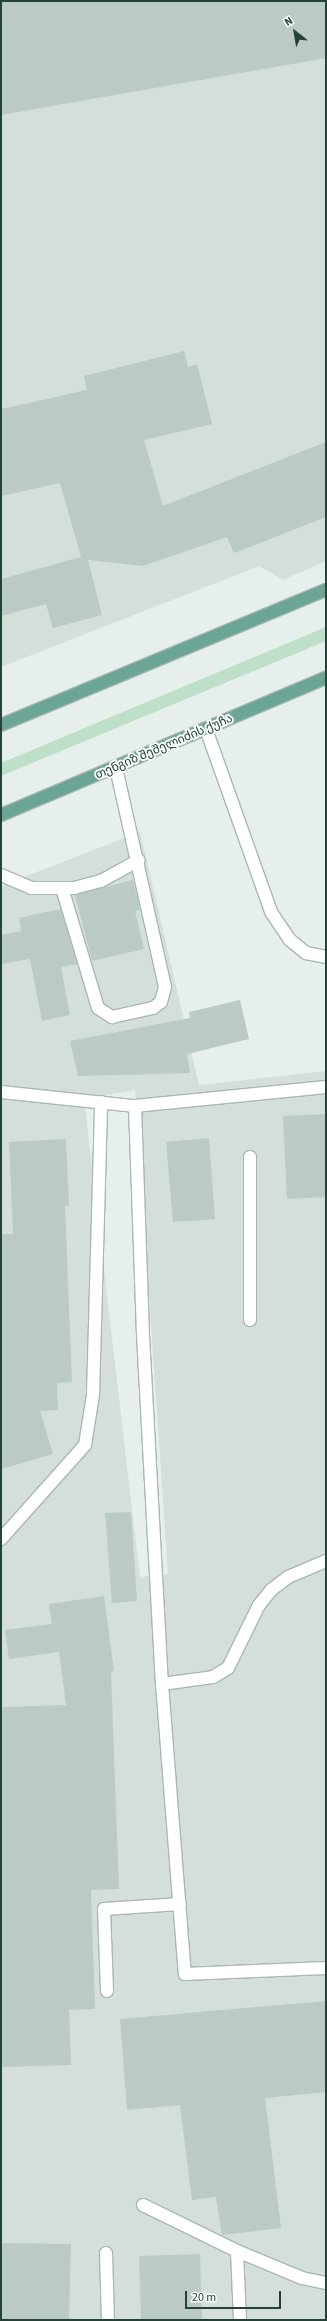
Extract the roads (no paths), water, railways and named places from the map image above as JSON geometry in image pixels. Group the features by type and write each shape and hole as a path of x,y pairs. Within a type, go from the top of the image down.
{"main road":[{"path":"1,725 326,590"},
{"name":"თენგიზ შეშელიძის ქუჩა","path":"1,815 326,678"}],"lane":[{"path":"206,729 271,912 290,940 306,953 326,957"},
{"path":"62,888 98,1008 112,1016 153,1008 161,1002 166,987 139,860 116,767"},
{"path":"1,876 31,888 62,888 101,881 139,860"},
{"path":"1,1092 135,1106 326,1087"},
{"path":"1,1539 85,1445 93,1395 101,1102"},
{"path":"135,1106 143,1335 162,1684 185,1974 326,1968"},
{"path":"250,1157 250,1320"},
{"path":"162,1684 213,1677 228,1668 259,1605 271,1590 288,1577 326,1561"},
{"path":"107,1991 104,1909 180,1904"},
{"path":"143,2205 237,2251 302,2278 326,2283"},
{"path":"237,2251 240,2320"},
{"path":"106,2253 108,2320"}]}
